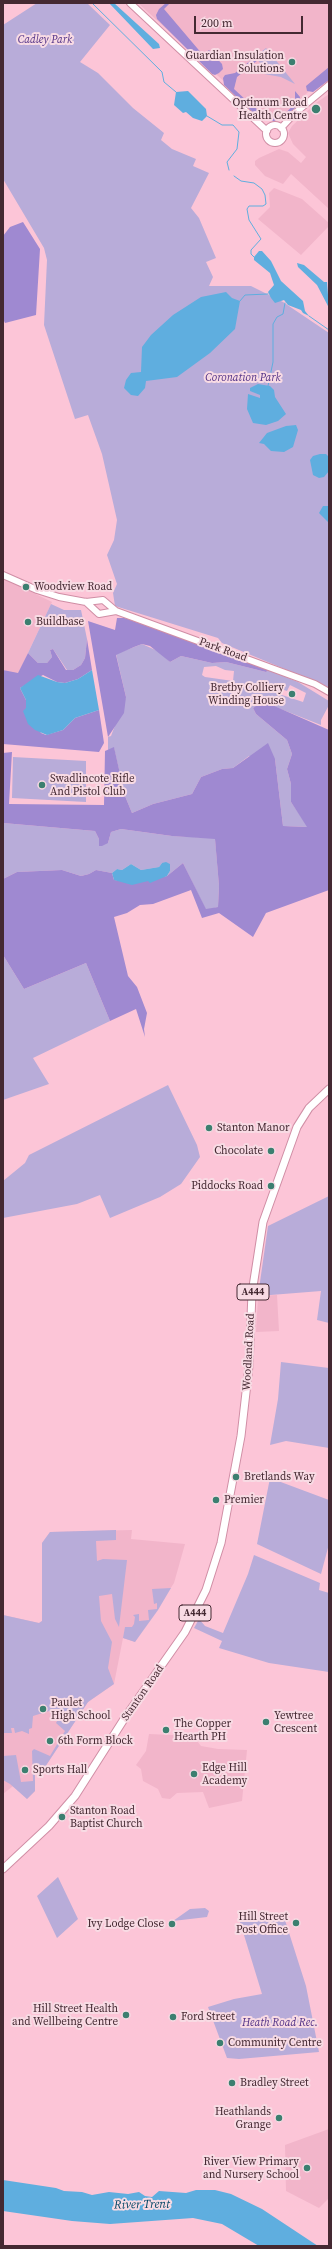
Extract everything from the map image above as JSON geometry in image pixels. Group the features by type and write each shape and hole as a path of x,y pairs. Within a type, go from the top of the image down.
{"highway":[{"name":"Woodland Road","path":"227,1512 238,1455 246,1394 252,1293 262,1227 269,1200 297,1127 309,1108 329,1089"},
{"name":"Stanton Road","path":"3,1869 49,1826 75,1796 126,1716 185,1632 200,1604 213,1574 227,1512"}],"main road":[{"path":"130,3 267,131 268,140 276,143 283,137 281,128"},
{"path":"281,128 294,114 329,85"},
{"path":"267,131 273,126 281,128"},
{"path":"3,575 45,594 86,602 97,602 103,600 108,604 106,613"},
{"path":"86,602 102,614 116,611"},
{"path":"96,610 97,602"},
{"name":"Park Road","path":"108,604 116,611 315,684 329,692"}],"shaded area":[{"path":"138,3 329,3 329,72 284,115 273,119 263,117"},
{"path":"166,3 170,3 164,9 203,55 209,50 222,64 223,69 219,73 215,75 212,74 157,19 156,15 159,9"},
{"path":"255,57 258,60 237,77 234,89 247,101 264,115 272,117 284,115 295,103 295,91 300,97 299,105 285,116 274,121 264,121 259,118 224,85 223,78 225,75 235,73"},
{"path":"329,67 329,80 313,92 307,91 306,86"},
{"path":"329,94 329,209 291,174 283,184 265,176 255,165 255,161 279,149 288,152 301,163 306,157 293,144 288,133 292,126 316,103"},
{"path":"274,188 302,199 329,223 329,226 301,255 258,219 270,207 269,193"},
{"path":"23,222 40,249 36,315 5,323 3,319 3,236 10,227"},
{"path":"3,578 52,602 18,674 3,670"},
{"path":"117,618 125,618 269,670 266,672 226,662 212,663 181,656 170,662 150,646 142,644 134,647 116,655 126,697 124,713 108,737 88,621 115,630"},
{"path":"87,639 92,670 78,679 65,683 57,682 43,675 20,688 26,700 26,708 41,733 46,735 63,730 75,718 99,710 104,743 99,752 3,744 3,670 18,673 28,653 38,663 47,663 52,657 50,650 53,649 66,670 73,670 81,665 85,658"},
{"path":"263,701 329,730 329,890 266,913 253,937 219,913 202,918 191,890 153,904 140,905 127,913 114,917 128,976 137,987 147,1013 144,1029 145,1037 136,1009 110,1021 86,963 24,989 3,955 3,879 17,872 62,870 81,876 96,870 112,873 114,880 138,882 167,876 183,863 206,909 218,907 219,886 215,839 172,836 121,829 111,832 108,843 99,846 99,839 95,831 3,823 3,753 12,752 9,804 104,805 105,751 114,747 125,796 132,813 153,804 192,794 201,777 222,769 233,768 268,743 275,759 283,826 307,827 291,802 291,784 287,769 292,754 287,740 256,714 253,708"},
{"path":"277,1295 279,1331 256,1332 258,1296"},
{"path":"132,1530 131,1539 185,1544 174,1583 135,1642 123,1638 114,1684 88,1702 45,1767 35,1771 35,1791 27,1799 13,1786 3,1794 3,1615 39,1623 42,1621 42,1543 50,1532"},
{"name":"Edge Hill Academy","path":"149,1734 193,1736 201,1746 218,1749 247,1750 242,1801 209,1808 203,1792 177,1793 170,1799 162,1798 158,1789 143,1781 141,1769 136,1765 146,1751"},
{"name":"River View Primary and Nursery School","path":"329,2129 329,2198 319,2208 286,2191 285,2145"}],"green space":[{"path":"37,3 87,3 110,25 80,62 98,73 133,108 164,133 161,140 172,149 196,159 193,166 209,173 191,208 199,218 216,258 206,262 213,277 209,286 251,286 283,302 329,333 328,687 222,643 218,638 115,606 113,593 117,584 107,555 114,540 117,520 102,454 88,415 75,419 44,325 47,260 44,248 3,179 3,25"},
{"path":"266,48 295,84 281,77 264,74 267,71 255,57"},
{"path":"51,604 64,610 81,610 87,639 85,658 81,665 73,670 67,670 53,649 50,650 52,657 47,663 38,663 28,653"},
{"path":"142,644 160,652 170,662 181,656 212,663 226,662 266,672 269,670 298,682 329,701 329,705 321,720 321,725 263,702 253,708 256,714 287,740 292,754 287,769 291,784 291,802 308,827 283,826 275,759 249,756 233,768 222,769 201,777 192,794 153,804 132,813 125,796 114,748 108,750 108,737 111,736 126,697 116,654","holes":["216,666 225,670 234,671 233,681 205,677 202,675 204,667","290,685 306,693 303,702 279,694 281,689 287,691"]},
{"name":"Swadlincote Rifle And Pistol Club","path":"13,757 86,761 86,802 12,798"},
{"path":"3,823 95,831 99,839 108,843 111,832 121,829 172,836 215,838 219,886 218,907 206,910 183,863 167,876 170,871 170,864 162,863 159,867 141,870 131,864 122,870 117,869 112,873 96,870 81,876 62,870 17,872 3,879"},
{"path":"3,955 24,989 86,963 110,1021 33,1058 49,1084 3,1100"},
{"path":"168,1085 197,1145 200,1157 181,1184 160,1197 110,1218 100,1195 77,1204 3,1218 3,1181 25,1163 29,1155"},
{"path":"329,1196 329,1323 317,1320 321,1291 258,1296 268,1226"},
{"path":"281,1362 329,1368 329,1448 286,1441 270,1445 278,1399"},
{"path":"270,1478 329,1500 329,1544 321,1574 257,1544"},
{"path":"116,1530 116,1540 96,1541 97,1561 103,1559 127,1560 119,1627 115,1619 112,1594 99,1596 101,1621 112,1642 108,1668 114,1684 88,1702 45,1767 35,1771 35,1791 27,1799 10,1784 3,1780 3,1756 16,1755 21,1782 33,1781 32,1751 34,1749 50,1756 65,1731 56,1723 62,1712 56,1720 49,1711 33,1716 32,1728 29,1729 29,1734 22,1731 15,1733 14,1728 11,1728 12,1733 3,1733 3,1615 39,1623 42,1621 42,1543 50,1532"},
{"path":"254,1555 320,1583 319,1590 329,1593 329,1672 269,1663 219,1648 222,1641 194,1628 199,1619 205,1626 223,1633 248,1574"},
{"path":"171,1588 158,1610 135,1642 123,1638 125,1627 132,1627 134,1624 135,1617 133,1615 139,1614 139,1621 149,1620 148,1610 157,1609 157,1603 154,1604 152,1589"},
{"path":"58,1877 78,1919 57,1938 37,1896"},
{"path":"205,1908 209,1911 207,1917 173,1921 190,1909"},
{"name":"Heath Road Rec.","path":"284,1917 306,1986 319,2052 239,2059 227,2058 208,2007 234,1999 262,1994 240,1922"}],"water":[{"path":"109,3 114,3 159,44 160,48 153,49"},
{"path":"188,91 206,109 207,116 202,121 193,118 186,112 183,113 174,105 176,92"},
{"path":"259,251 262,251 271,261 281,281 303,301 305,311 309,316 301,310 288,305 284,300 275,303 271,298 268,292 274,285 270,273 254,260 254,257"},
{"path":"297,263 304,265 324,282 327,282 329,308 317,285 298,267"},
{"path":"226,292 232,298 240,301 235,329 210,353 177,377 146,381 145,388 138,396 131,395 124,388 126,380 131,373 141,372 142,347 151,335 173,315 201,297"},
{"path":"258,384 270,386 274,390 275,397 286,414 278,421 266,425 253,423 247,409 248,394 260,398 260,395 250,391 250,388"},
{"path":"296,425 298,430 293,447 284,452 271,451 264,444 259,443 267,433 286,426"},
{"path":"326,454 329,457 329,471 324,477 319,478 313,475 310,460 313,456"},
{"path":"323,506 329,506 329,523 319,513"},
{"path":"92,670 99,710 75,718 63,730 47,735 35,730 28,724 23,711 26,708 26,700 20,688 38,675 57,682 65,683 78,679"},
{"path":"166,862 170,864 170,871 167,876 150,883 148,881 132,885 114,880 112,873 117,869 122,870 131,864 141,870 159,867 162,863"},
{"name":"River Trent","path":"3,2180 56,2188 64,2191 82,2192 92,2195 109,2192 128,2194 139,2192 145,2196 152,2197 159,2191 186,2193 196,2190 215,2190 231,2194 262,2209 318,2246 259,2246 222,2224 193,2218 110,2224 72,2221 3,2211"}],"waterway":[{"path":"92,3 162,72 164,82 176,92"},
{"path":"207,116 222,125 233,125 239,132 237,149 227,162 229,170"},
{"path":"234,176 241,181 254,183 262,189 265,195 266,204 263,206 249,206 247,209 249,220 261,239 251,250 251,254 254,257"},
{"path":"240,301 245,295 268,294"},
{"path":"268,386 273,362 273,324 277,317 283,314 285,303"},
{"path":"309,316 329,330"}],"place":[{"name":"Guardian Insulation Solutions","path":"292,62"},
{"name":"Optimum Road Health Centre","path":"316,109"},
{"name":"Woodview Road","path":"26,587"},
{"name":"Buildbase","path":"28,622"},
{"name":"Bretby Colliery Winding House","path":"292,694"},
{"name":"Swadlincote Rifle And Pistol Club","path":"42,785"},
{"name":"Stanton Manor","path":"209,1128"},
{"name":"Chocolate","path":"271,1151"},
{"name":"Piddocks Road","path":"271,1186"},
{"name":"Bretlands Way","path":"236,1477"},
{"name":"Premier","path":"216,1500"},
{"name":"Paulet High School","path":"43,1709"},
{"name":"Yewtree Crescent","path":"266,1722"},
{"name":"The Copper Hearth PH","path":"166,1730"},
{"name":"6th Form Block","path":"50,1741"},
{"name":"Sports Hall","path":"25,1770"},
{"name":"Edge Hill Academy","path":"194,1774"},
{"name":"Stanton Road Baptist Church","path":"62,1817"},
{"name":"Hill Street Post Office","path":"296,1923"},
{"name":"Ivy Lodge Close","path":"172,1924"},
{"name":"Hill Street Health and Wellbeing Centre","path":"126,2015"},
{"name":"Ford Street","path":"173,2017"},
{"name":"Community Centre","path":"220,2043"},
{"name":"Bradley Street","path":"232,2083"},
{"name":"Heathlands Grange","path":"279,2118"},
{"name":"River View Primary and Nursery School","path":"307,2168"}],"park label":[{"name":"Cadley Park","path":"45,40"},
{"name":"Coronation Park","path":"243,378"}]}
